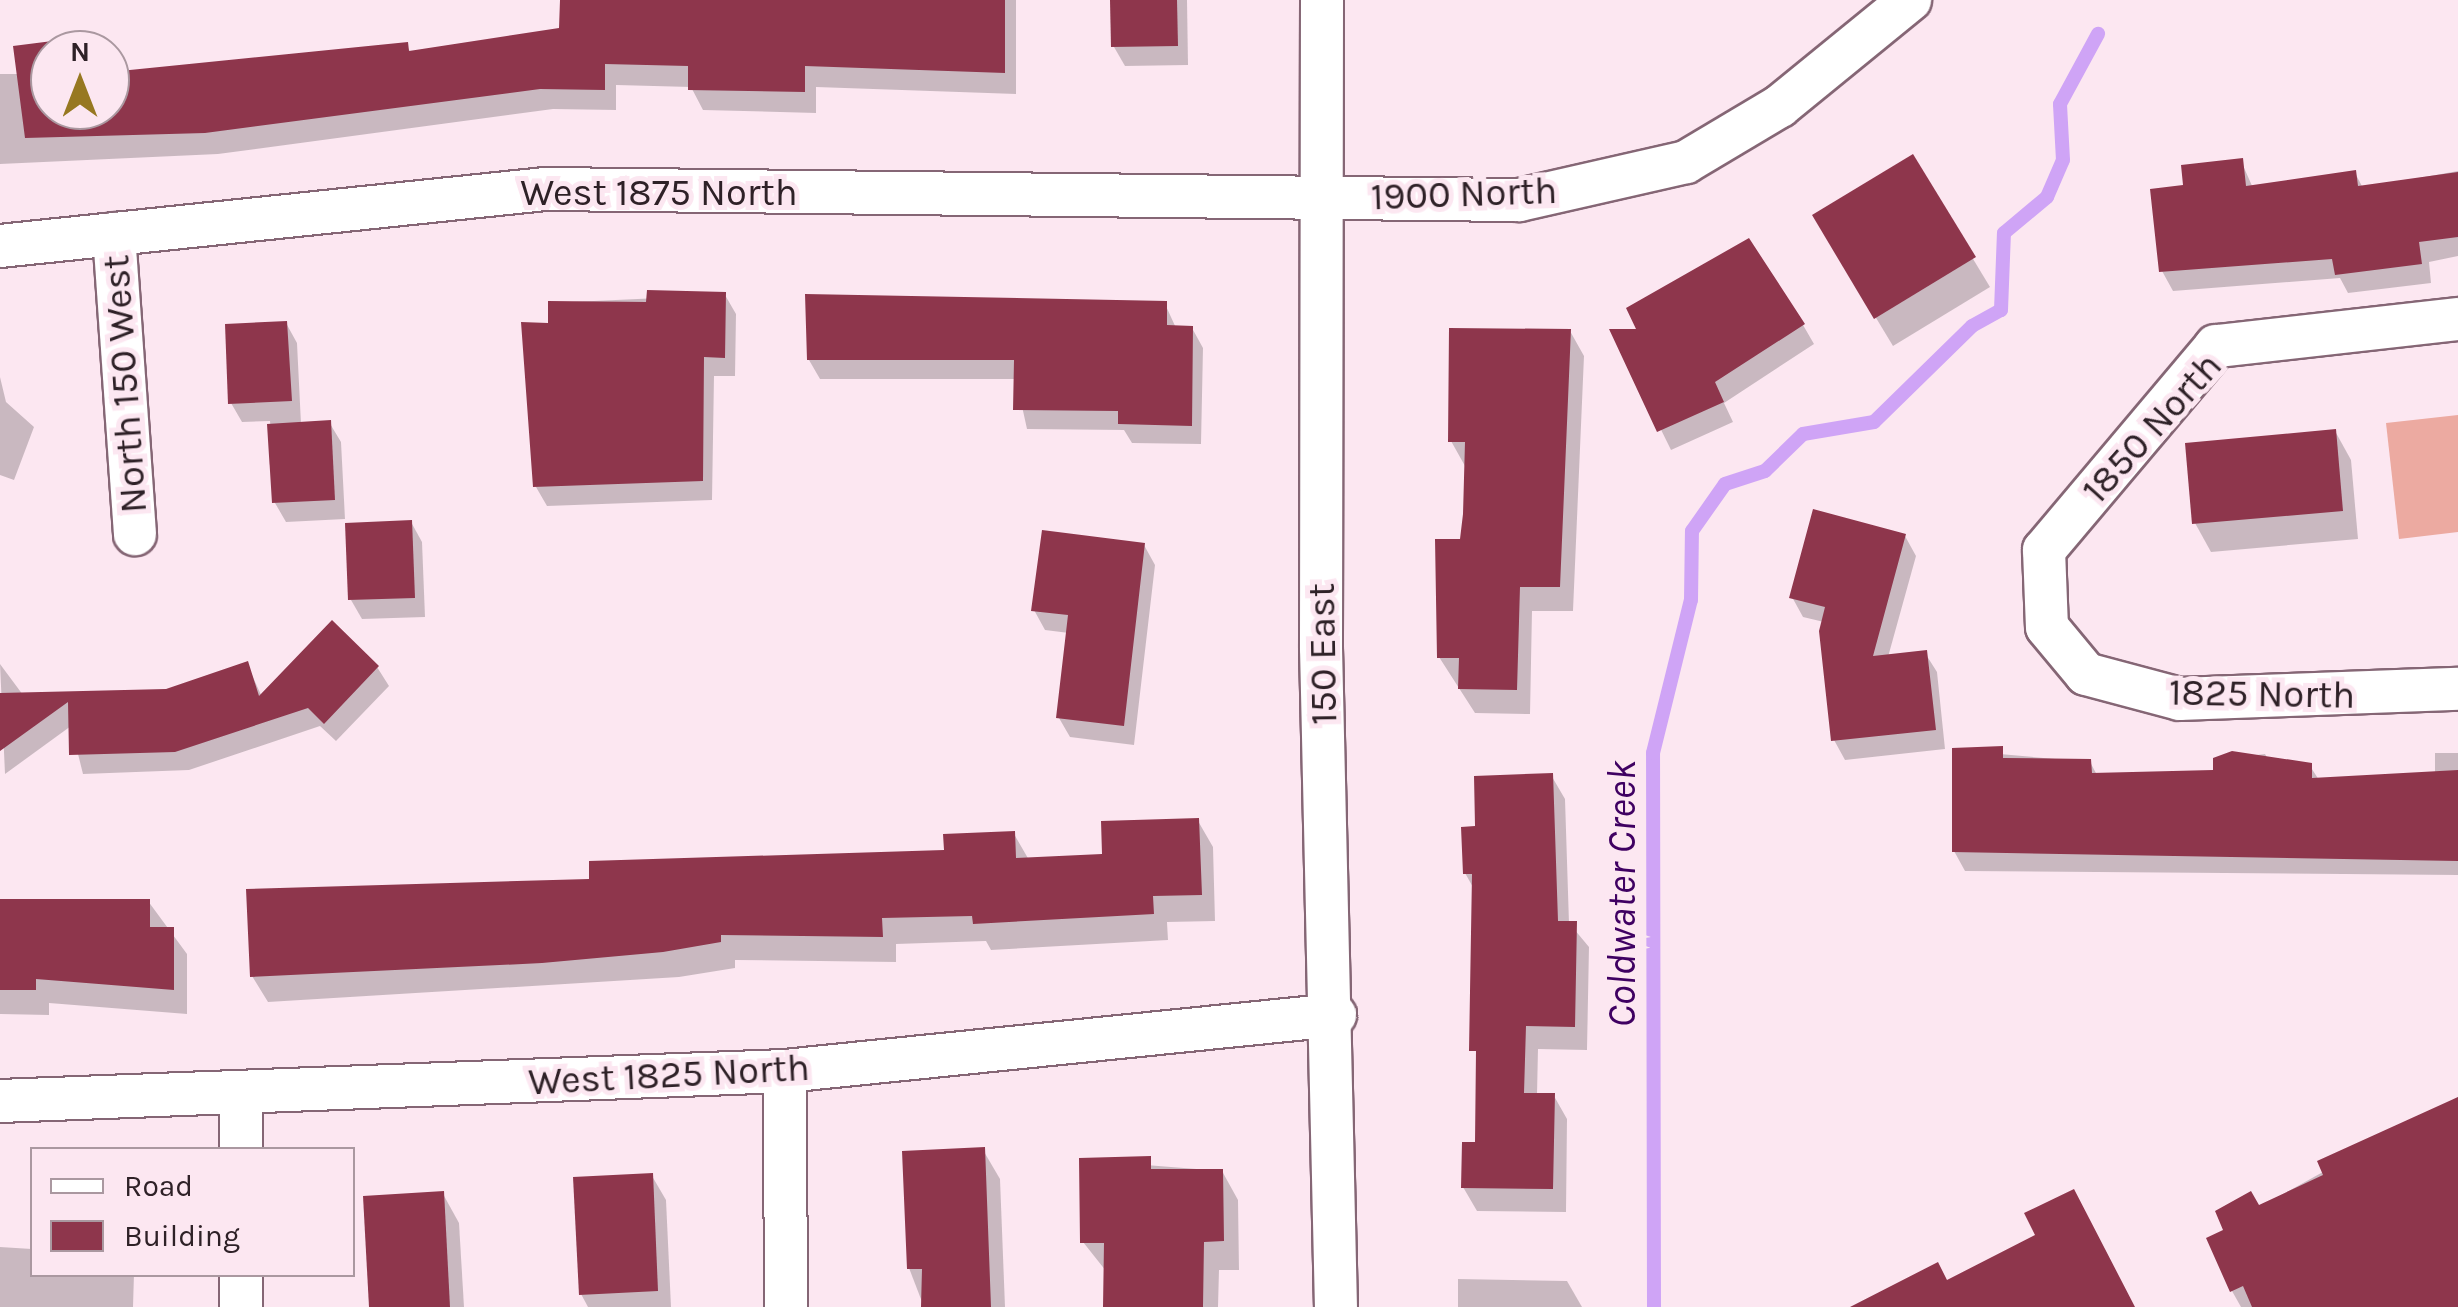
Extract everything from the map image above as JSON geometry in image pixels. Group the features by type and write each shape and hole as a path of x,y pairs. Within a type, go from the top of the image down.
{"street":[{"name":"150 East","path":"1322,0 1321,648 1336,1016 1336,1307"},
{"name":"1900 North","path":"1322,198 1519,200 1686,162 1780,106 1910,0"},
{"name":"West 1875 North","path":"0,246 546,189 1322,198"},
{"name":"North 150 West","path":"114,234 135,534"},
{"name":"1850 North","path":"2044,550 2216,346 2458,318"},
{"name":"1825 North","path":"2044,550 2047,627 2086,674 2180,699 2458,689"},
{"name":"West 1825 North","path":"0,1101 241,1095 785,1071 1336,1016"},
{"path":"785,1071 786,1307"},
{"path":"241,1095 241,1147"},
{"path":"241,1277 241,1307"}],"shaded area":[{"path":"2458,415 2458,532 2399,539 2386,423"}],"building":[{"path":"560,0 1005,0 1005,73 805,66 805,92 688,90 688,66 605,64 605,90 540,89 205,133 25,138 13,46 30,44 30,130 130,130 130,70 408,42 409,51 559,28"},
{"path":"1110,0 1177,0 1178,46 1111,47"},
{"path":"1913,154 1976,257 1874,319 1812,215"},
{"path":"2243,158 2246,186 2356,170 2358,186 2458,172 2458,237 2419,242 2422,264 2335,275 2332,259 2159,272 2150,189 2183,185 2181,165"},
{"path":"1749,238 1805,324 1715,382 1724,402 1657,432 1609,329 1636,329 1626,308"},
{"path":"647,290 726,292 725,358 704,357 703,481 533,487 521,322 548,323 548,301 646,302"},
{"path":"805,294 1167,301 1167,325 1193,326 1192,426 1118,424 1118,411 1013,410 1014,360 807,360"},
{"path":"287,321 292,401 228,404 225,324"},
{"path":"1449,328 1571,329 1560,587 1520,587 1517,690 1458,689 1459,658 1437,658 1435,539 1460,539 1463,514 1465,442 1448,442"},
{"path":"331,420 335,500 272,503 267,424"},
{"path":"2336,429 2343,511 2192,524 2185,443"},
{"path":"1813,509 1906,534 1873,656 1927,650 1936,730 1831,741 1819,631 1825,607 1789,598"},
{"path":"412,520 415,598 348,600 345,523"},
{"path":"1042,530 1145,543 1124,726 1056,718 1068,615 1031,611"},
{"path":"332,620 379,666 324,724 308,708 175,752 69,755 68,702 0,751 0,693 166,689 248,661 259,696"},
{"path":"2003,746 2003,758 2091,759 2092,773 2213,770 2213,758 2232,751 2312,763 2312,778 2458,770 2458,861 1952,852 1952,748"},
{"path":"1553,773 1558,921 1577,921 1575,1027 1526,1026 1524,1093 1555,1093 1553,1189 1461,1188 1462,1142 1475,1142 1476,1051 1469,1051 1472,874 1463,874 1461,827 1475,826 1474,776"},
{"path":"1199,818 1202,895 1153,896 1154,914 973,924 972,916 882,918 883,937 721,935 721,942 663,952 542,963 250,977 246,889 589,879 589,861 944,850 943,834 1015,831 1016,858 1102,854 1101,821"},
{"path":"0,899 150,899 150,927 174,927 174,990 36,979 36,990 0,990"},
{"path":"2458,1097 2458,1307 2252,1307 2243,1286 2230,1292 2206,1238 2223,1230 2215,1211 2251,1191 2259,1205 2323,1175 2317,1161"},
{"path":"985,1147 991,1307 921,1307 922,1269 907,1269 902,1151"},
{"path":"1151,1156 1151,1169 1223,1169 1224,1241 1204,1242 1203,1307 1103,1307 1104,1243 1080,1243 1079,1158"},
{"path":"653,1173 658,1291 579,1295 573,1177"},
{"path":"2074,1189 2135,1307 1850,1307 1938,1262 1947,1280 2035,1235 2024,1213"},
{"path":"444,1191 450,1307 369,1307 363,1196"}],"waterway":[{"name":"Coldwater Creek","path":"1654,1307 1653,753 1691,600 1692,531 1725,484 1765,471 1803,434 1874,422 1972,326 2001,310 2004,233 2047,197 2063,160 2060,104 2098,34"}]}
